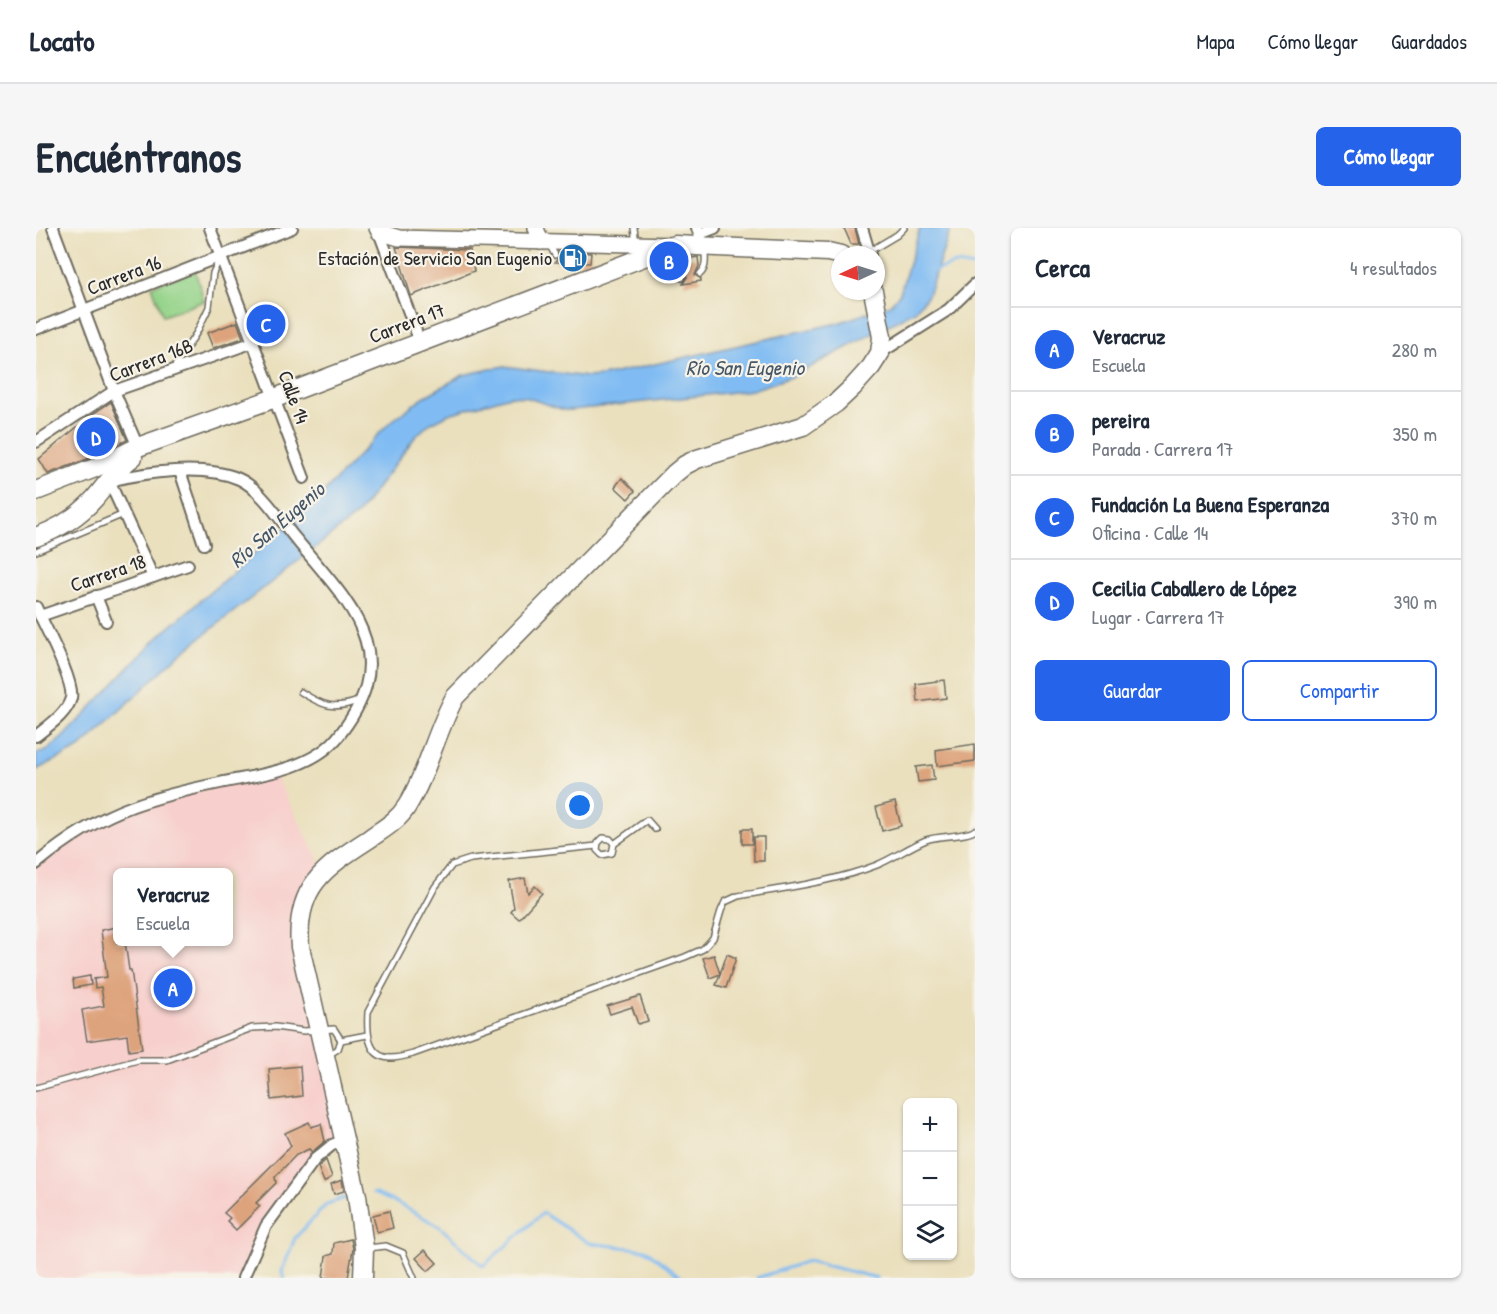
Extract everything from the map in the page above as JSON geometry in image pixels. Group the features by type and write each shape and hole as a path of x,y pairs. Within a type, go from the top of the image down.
{"main road":[{"path":"378,230 399,238 545,242 591,248 636,244 675,245 700,236 831,253"},
{"name":"Carrera 17","path":"36,491 146,445 675,245"},
{"path":"363,1278 364,1248 357,1196 300,947 299,922 307,896 324,870 388,826 406,808 415,792 441,724 455,697 685,465 697,459 803,426 836,403 853,387 871,367 881,345 875,300"},
{"name":"Carrera 17","path":"36,537 74,517 93,501 120,468 146,445"},
{"path":"36,491 109,481"}],"street":[{"path":"53,228 114,391 146,445"},
{"name":"Calle 14","path":"210,228 304,478"},
{"name":"Carrera 16","path":"36,329 292,228"},
{"path":"700,236 715,228"},
{"path":"862,228 868,246"},
{"path":"378,230 420,342"},
{"path":"881,345 948,310 975,284"},
{"name":"Carrera 16B","path":"36,441 114,391 254,342"},
{"path":"180,471 204,544"},
{"path":"36,864 89,825 131,807 178,792 274,772 295,765 319,752 335,740 351,718 367,683 369,667 367,642 357,618 335,587 249,484 218,474 180,471 150,472 109,481 153,577"},
{"name":"Carrera 18","path":"38,612 96,596 188,565"},
{"path":"96,596 106,621"},
{"path":"36,736 63,712 71,698 70,683 38,612"},
{"path":"243,1278 266,1227 315,1159 332,1145 345,1140"}],"lane":[{"path":"634,228 636,244"},
{"path":"880,246 904,228"},
{"path":"700,236 705,263 700,274"},
{"path":"675,245 676,268 682,278"},
{"path":"172,371 197,332 209,307 213,273 221,256"},
{"path":"36,551 124,514"},
{"path":"301,692 318,703 335,707 360,700"},
{"path":"614,844 646,820 655,829"},
{"path":"597,846 602,855 609,855 614,851 614,844 610,839 603,838 597,846 471,860 452,865 435,887 368,1012 367,1035 379,1054 388,1058 413,1054 703,949 713,938 725,902 738,896 827,880 877,865 927,840 951,834 971,833 975,830"},
{"path":"36,1088 138,1060 167,1060 252,1028 275,1027 304,1032 334,1029 341,1040 338,1050 326,1057"},
{"path":"341,1040 367,1035"},
{"path":"364,1248 386,1246 403,1253 414,1278"}],"shaded area":[{"path":"274,773 324,870 299,922 345,1140 332,1145 266,1226 243,1278 36,1278 36,864 131,807"}],"green space":[{"path":"195,270 204,301 163,316 152,286"}],"water":[{"name":"Río San Eugenio","path":"920,228 951,228 928,295 915,311 794,376 752,390 572,410 564,410 525,397 510,396 449,414 429,424 415,437 358,514 180,654 80,748 36,770 36,754 46,751 62,738 157,638 319,498 388,424 422,398 463,375 504,366 587,377 602,376 838,323 890,305 900,293"}],"building":[{"path":"844,228 855,228 859,244 851,244"},
{"path":"396,247 470,250 474,271 411,296"},
{"name":"Estación de Servicio San Eugenio","path":"559,252 591,253 590,263 555,262 559,257"},
{"path":"698,257 699,266 695,275 701,281 683,284 687,277 680,260"},
{"path":"237,322 243,338 213,348 207,333"},
{"path":"111,402 127,440 90,458 48,474 39,459 90,416"},
{"path":"622,478 635,491 628,499 615,487"},
{"path":"944,680 946,698 918,702 916,684"},
{"path":"975,744 975,761 937,766 936,750"},
{"path":"932,765 934,780 918,782 916,767"},
{"path":"895,802 901,826 882,831 876,807"},
{"path":"742,829 752,829 752,844 742,844"},
{"path":"753,837 764,837 764,861 754,861"},
{"path":"525,878 528,893 535,886 542,893 519,919 511,912 514,908 509,881"},
{"path":"113,928 113,946 126,946 142,1049 129,1051 127,1035 87,1041 82,1010 104,1006 101,987 95,988 94,979 107,977 101,930"},
{"path":"727,954 736,958 726,988 716,985"},
{"path":"714,955 720,974 710,978 703,958"},
{"path":"90,976 91,985 74,988 73,979"},
{"path":"640,996 648,1021 638,1024 632,1007 610,1014 607,1006"},
{"path":"300,1066 302,1096 271,1100 269,1069"},
{"path":"309,1122 311,1127 321,1124 325,1141 312,1152 309,1149 296,1155 275,1177 276,1183 256,1203 260,1206 236,1230 227,1221 230,1218 224,1213 291,1146 285,1133"},
{"path":"326,1160 332,1177 324,1182 318,1167"},
{"path":"342,1180 344,1191 334,1194 331,1184"},
{"path":"389,1211 393,1228 377,1232 373,1215"},
{"path":"351,1239 353,1249 348,1278 323,1278 326,1256 333,1254 334,1243"},
{"path":"425,1250 437,1263 428,1271 416,1258"}],"waterway":[{"path":"933,271 955,264 975,267"},
{"path":"373,1193 439,1226 483,1266 543,1213 589,1243 646,1250 682,1278"},
{"path":"284,1278 282,1271 295,1238 327,1204 345,1198"},
{"path":"757,1278 808,1261 877,1278"}],"place":[{"name":"Estación de Servicio San Eugenio","path":"573,258"},
{"name":"pereira","path":"669,261"},
{"name":"Fundación La Buena Esperanza","path":"266,324"},
{"name":"Cecilia Caballero de López","path":"96,437"},
{"name":"Veracruz","path":"173,988"}]}
